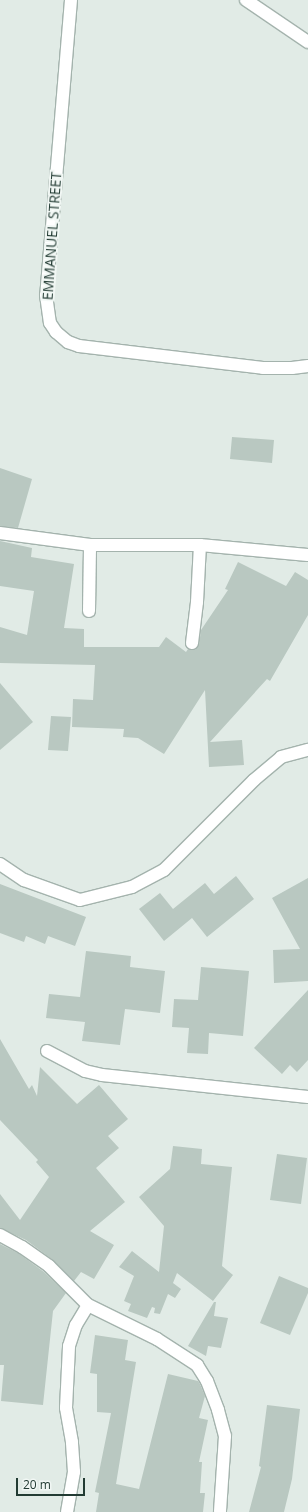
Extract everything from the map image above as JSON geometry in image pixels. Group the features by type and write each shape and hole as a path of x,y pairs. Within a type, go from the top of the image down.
{"street":[{"name":"EMMANUEL STREET","path":"71,0 46,295 50,323 56,332 68,342 79,346 263,368 292,368 308,366"},
{"path":"246,0 308,42"},
{"path":"0,533 90,544 200,545 308,555"},
{"path":"89,611 90,544"},
{"path":"192,643 197,602 200,545"},
{"path":"0,864 24,880 80,900 132,887 164,870 254,780 281,757 308,750"},
{"path":"47,1051 85,1071 102,1075 308,1097"},
{"path":"0,1235 22,1247 49,1266 88,1305 157,1339 188,1358 197,1366 203,1374 218,1410 225,1436 220,1512"},
{"path":"67,1512 74,1472 72,1442 66,1408 69,1346 76,1325 88,1305"}],"building":[{"path":"232,437 274,440 272,463 230,459"},
{"path":"0,468 32,479 18,528 0,526"},
{"path":"0,541 32,548 31,557 74,564 64,628 84,629 84,647 159,647 166,637 186,652 188,649 195,650 199,644 201,630 228,590 225,589 238,562 286,586 295,572 308,580 308,615 270,681 267,679 210,742 242,740 244,765 209,767 205,690 164,754 138,738 123,737 124,729 72,727 73,699 93,700 95,665 0,663 0,627 27,635 34,591 0,586"},
{"path":"0,683 33,722 0,750"},
{"path":"51,716 71,717 68,751 48,750"},
{"path":"236,876 254,899 207,937 192,918 164,941 139,909 160,893 173,909 205,883 214,894"},
{"path":"308,878 308,981 274,983 273,950 300,949 272,898"},
{"path":"0,884 86,917 75,946 48,936 45,944 26,936 24,942 0,933"},
{"path":"86,951 131,956 130,967 165,971 160,1013 125,1009 120,1045 82,1041 85,1022 46,1018 49,994 80,997"},
{"path":"201,967 249,971 243,1036 209,1033 208,1054 187,1053 189,1028 172,1027 174,999 198,1000"},
{"path":"308,990 308,1060 297,1072 290,1065 282,1074 254,1048"},
{"path":"0,1039 29,1089 32,1085 37,1096 40,1067 77,1104 99,1085 128,1119 108,1136 119,1148 96,1168 125,1202 90,1231 114,1245 94,1279 81,1272 74,1281 53,1260 26,1240 0,1228 0,1194 20,1220 49,1177 36,1162 38,1160 0,1120"},
{"path":"173,1146 202,1149 201,1164 232,1167 222,1266 233,1275 213,1301 177,1273 173,1283 181,1289 175,1298 168,1294 160,1314 154,1313 155,1308 152,1307 147,1318 128,1311 131,1304 124,1301 134,1276 119,1267 132,1251 159,1272 164,1226 139,1197 170,1169"},
{"path":"277,1154 307,1158 301,1204 270,1200"},
{"path":"0,1244 18,1253 44,1272 66,1293 53,1311 43,1405 1,1401 4,1365 0,1365"},
{"path":"279,1276 308,1288 308,1293 290,1335 260,1323"},
{"path":"214,1302 216,1302 214,1316 228,1318 221,1348 208,1346 206,1356 188,1346"},
{"path":"95,1335 128,1340 125,1360 136,1362 116,1484 139,1489 168,1374 198,1381 200,1384 205,1396 199,1418 208,1420 199,1462 202,1462 200,1493 205,1493 203,1512 96,1512 99,1493 95,1492 111,1413 97,1412 97,1374 90,1373"},
{"path":"267,1405 300,1409 292,1479 284,1512 249,1512 261,1467 259,1466"}]}
